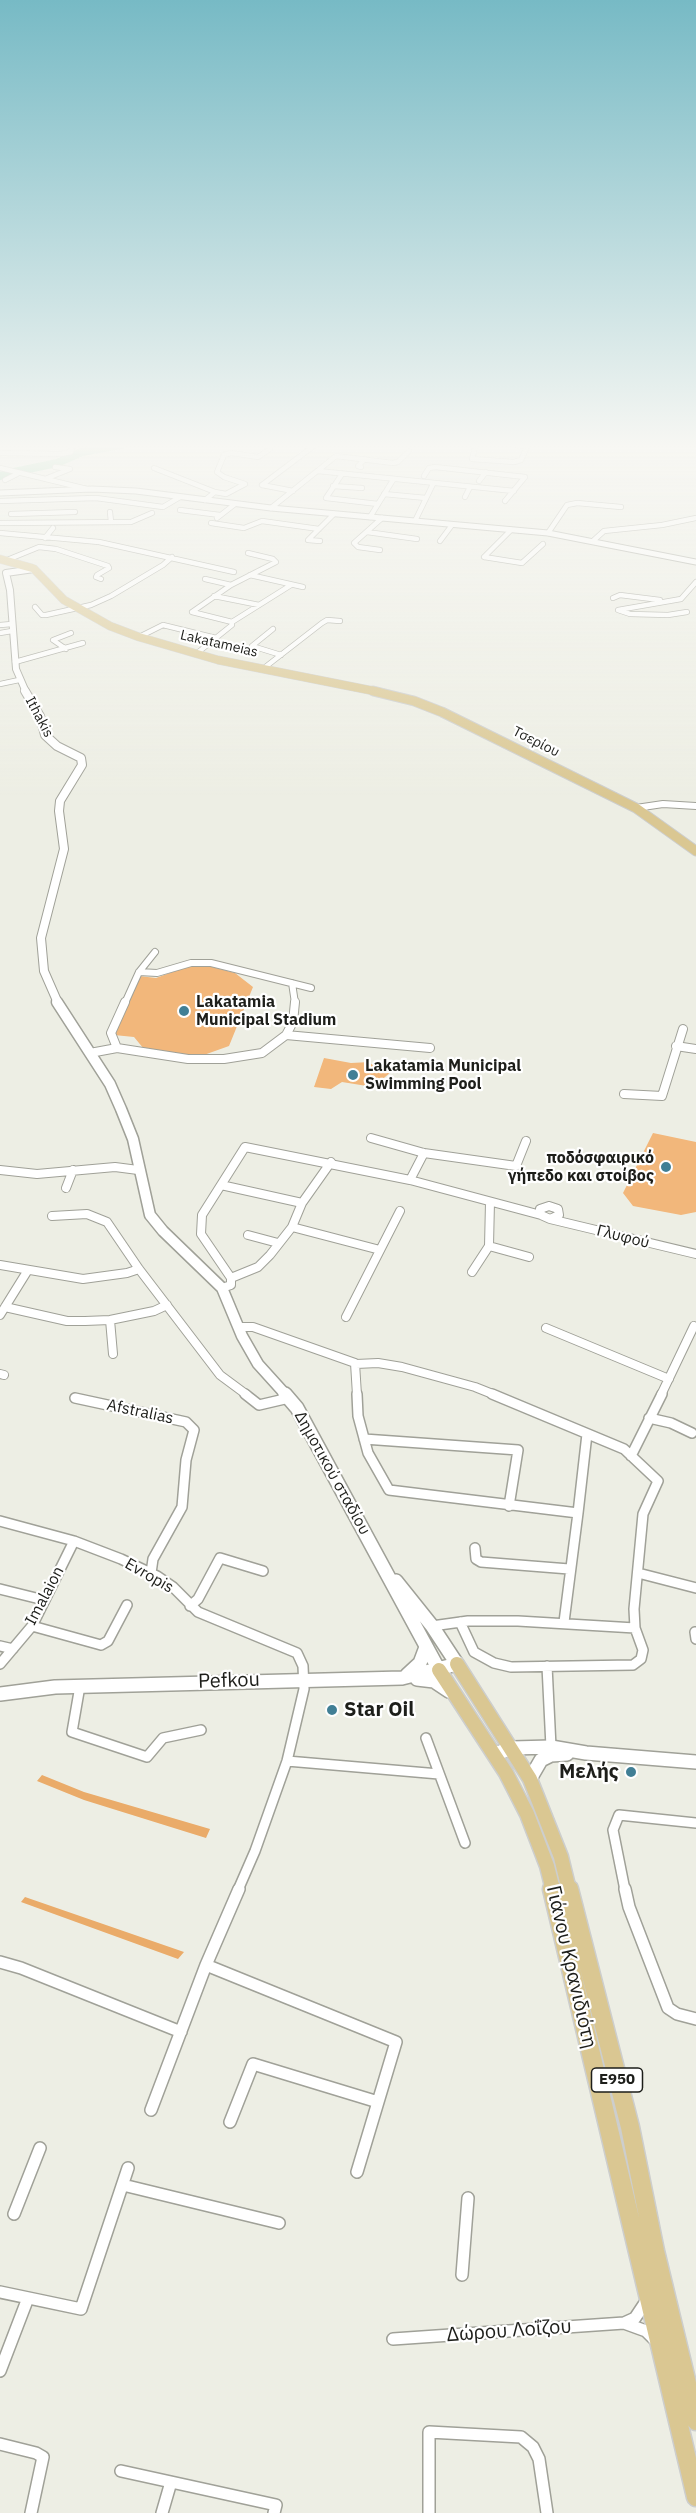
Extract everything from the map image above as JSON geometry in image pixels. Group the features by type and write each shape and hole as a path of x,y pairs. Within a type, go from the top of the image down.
{"main road":[{"path":"13,562 33,569"},
{"name":"Lakatameias","path":"33,569 59,596 110,626 139,637 196,654 351,685"},
{"path":"3,573 33,569"},
{"name":"Ithakis","path":"3,573 10,590 15,662 19,681 36,707 45,735 57,746 81,759 82,765 60,801 59,812 64,849 56,875"},
{"name":"Τσερίου","path":"351,685 442,711 636,808 696,851"},
{"name":"Δημοτικού σταδίου","path":"56,875 41,938 44,971 61,1010 110,1084 121,1109 133,1139 138,1170 150,1215 163,1231 222,1288 238,1327 258,1364 297,1408 386,1570"},
{"path":"386,1570 432,1626 457,1664"},
{"path":"386,1570 439,1670"},
{"path":"402,1678 416,1669 426,1647"},
{"name":"Pefkou","path":"0,1694 80,1686 402,1678 457,1664"},
{"name":"Γιάνου Κρανιδιότη","path":"457,1664 530,1779 561,1857 575,1905 597,2006 630,2127 655,2251 696,2421"},
{"name":"Γιάνου Κρανιδιότη","path":"439,1670 495,1754 527,1814 547,1866 696,2497"},
{"path":"402,1678 434,1681 445,1687 456,1698"},
{"path":"495,1754 512,1748 550,1747 586,1753 696,1762"},
{"path":"530,1779 541,1760 551,1755 586,1753"}],"street":[{"path":"97,562 110,568 97,575 96,577 101,579"},
{"path":"35,607 42,615 78,608 111,596 166,562"},
{"path":"196,562 234,572"},
{"path":"232,622 192,612 231,585 272,562"},
{"path":"223,568 205,579 231,585"},
{"path":"250,575 303,587"},
{"path":"687,612 668,615 618,612 681,599 696,582"},
{"path":"196,654 232,625 232,622 291,585"},
{"path":"613,598 620,595 667,602"},
{"path":"214,596 259,605"},
{"path":"264,668 327,620 340,621"},
{"path":"0,625 12,628"},
{"path":"139,637 163,625 216,638"},
{"path":"0,633 12,628"},
{"path":"273,629 252,646 280,655"},
{"path":"66,649 53,639 71,633"},
{"path":"15,662 83,643"},
{"path":"0,684 19,681"},
{"path":"636,808 663,804 696,806"},
{"path":"117,1048 111,1033 139,972 155,952"},
{"path":"139,972 157,973 191,963 212,963 311,988"},
{"path":"90,1053 117,1048 188,1059 224,1059 262,1053 286,1035 293,1022 296,1008 292,983"},
{"path":"624,1094 662,1096 683,1029"},
{"path":"286,1035 430,1048"},
{"path":"676,1046 696,1049"},
{"path":"371,1138 424,1153 516,1166 526,1141"},
{"path":"222,1288 231,1285 231,1278 201,1234 202,1215 245,1147 332,1162 541,1215 540,1209 554,1207 560,1212 555,1218 550,1219"},
{"path":"410,1180 424,1153"},
{"path":"231,1278 264,1262 292,1227 302,1203 332,1162"},
{"path":"0,1170 37,1174 115,1167 138,1170"},
{"path":"66,1188 73,1170"},
{"path":"221,1185 302,1203"},
{"path":"472,1272 489,1246 490,1202"},
{"path":"346,1317 400,1211"},
{"path":"52,1216 87,1214 107,1222 139,1269 219,1375 260,1405 289,1398"},
{"name":"Γλυφού","path":"541,1215 696,1254"},
{"path":"292,1227 380,1250"},
{"path":"248,1235 278,1243"},
{"path":"489,1246 529,1257"},
{"path":"0,1265 83,1279 127,1273 139,1269"},
{"path":"28,1270 3,1311 67,1321 110,1320 154,1311 167,1305"},
{"path":"110,1320 113,1354"},
{"path":"631,1456 693,1326"},
{"path":"238,1327 253,1328 356,1364 378,1363 428,1372 475,1387 624,1449 658,1481 644,1514 634,1610 635,1628 643,1650 641,1659 633,1665 511,1667 494,1663 474,1652 460,1622"},
{"path":"546,1328 669,1379"},
{"path":"356,1364 358,1416 364,1439 368,1453 389,1490 509,1506 578,1512"},
{"name":"Afstralias","path":"75,1398 186,1422 192,1426 194,1431 186,1460 182,1507 153,1559 151,1573"},
{"path":"650,1418 692,1433"},
{"path":"564,1622 587,1434"},
{"path":"364,1439 518,1450 509,1506"},
{"name":"Evropis","path":"0,1521 74,1541 151,1573 174,1587 198,1612 297,1653 303,1666 304,1679"},
{"name":"Imalaion","path":"0,1664 32,1626 74,1541"},
{"path":"475,1548 476,1559 481,1563 569,1569"},
{"path":"190,1606 198,1599 220,1558 263,1571"},
{"path":"639,1573 696,1588"},
{"path":"0,1589 44,1600"},
{"path":"32,1626 101,1645 108,1641 127,1605"},
{"path":"432,1626 460,1622 564,1622 635,1628"},
{"path":"0,1646 13,1649"},
{"path":"547,1666 550,1747"},
{"path":"151,2110 206,1965 255,1851 287,1761 304,1679"},
{"path":"80,1686 72,1732 147,1757 163,1738 201,1730"},
{"path":"426,1738 465,1843"},
{"path":"287,1761 439,1774"},
{"path":"696,1823 619,1815 613,1830 629,1907 668,2008 677,2014 696,2019"},
{"path":"0,1962 21,1968 181,2032"},
{"path":"206,1965 396,2042 357,2172"},
{"path":"230,2122 253,2064 378,2102"},
{"path":"14,2214 40,2148"},
{"path":"0,2292 81,2310 128,2168"},
{"path":"123,2185 279,2223"},
{"path":"462,2275 468,2198"},
{"path":"624,2323 635,2318 649,2296"},
{"path":"0,2371 28,2298"},
{"name":"Δώρου Λοΐζου","path":"393,2339 624,2323 646,2331 660,2345"},
{"path":"429,2513 429,2432 521,2437 533,2447 539,2459 547,2513"},
{"path":"0,2444 36,2453 43,2457 31,2513"},
{"path":"121,2471 276,2505 274,2513"},
{"path":"162,2513 171,2482"}],"shaded area":[{"name":"Lakatamia Municipal Stadium","path":"186,967 212,967 235,973 253,987 229,1046 201,1056 168,1055 144,1049 134,1037 114,1035 139,976 156,978"},
{"name":"Lakatamia Municipal Swimming Pool","path":"324,1058 397,1067 373,1087 342,1082 331,1089 314,1087"},
{"name":"ποδόσφαιρικό γήπεδο και στοίβος","path":"653,1133 696,1142 696,1212 681,1215 633,1206 623,1193"},
{"path":"42,1775 84,1792 210,1829 206,1838 84,1800 37,1781"},
{"path":"25,1897 184,1952 178,1959 21,1902"}],"place":[{"name":"Lakatamia Municipal Stadium","path":"184,1011"},
{"name":"Lakatamia Municipal Swimming Pool","path":"353,1075"},
{"name":"ποδόσφαιρικό γήπεδο και στοίβος","path":"666,1167"},
{"name":"Star Oil","path":"332,1710"},
{"name":"Μελής","path":"631,1772"}]}
